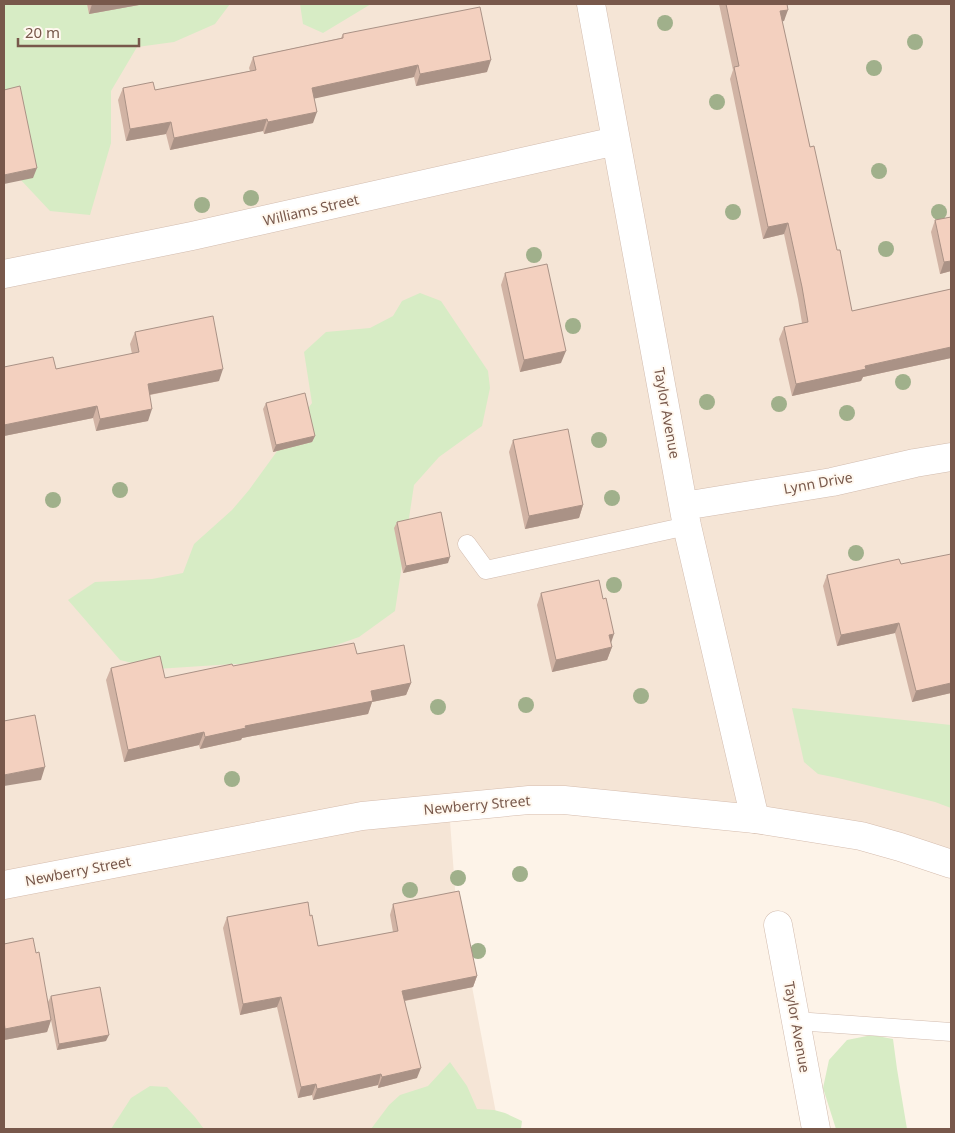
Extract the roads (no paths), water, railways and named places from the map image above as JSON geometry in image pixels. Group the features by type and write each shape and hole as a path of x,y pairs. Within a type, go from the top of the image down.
{"street":[{"name":"Taylor Avenue","path":"591,4 685,516 755,819"},
{"name":"Williams Street","path":"4,274 192,236 616,141"},
{"name":"Lynn Drive","path":"685,516 951,457"},
{"name":"Newberry Street","path":"4,885 362,816 529,800 564,800 755,819 860,836 951,864"},
{"name":"Taylor Avenue","path":"778,925 816,1129"}],"lane":[{"path":"467,544 486,570 685,516"},
{"path":"796,1021 951,1032"}]}
